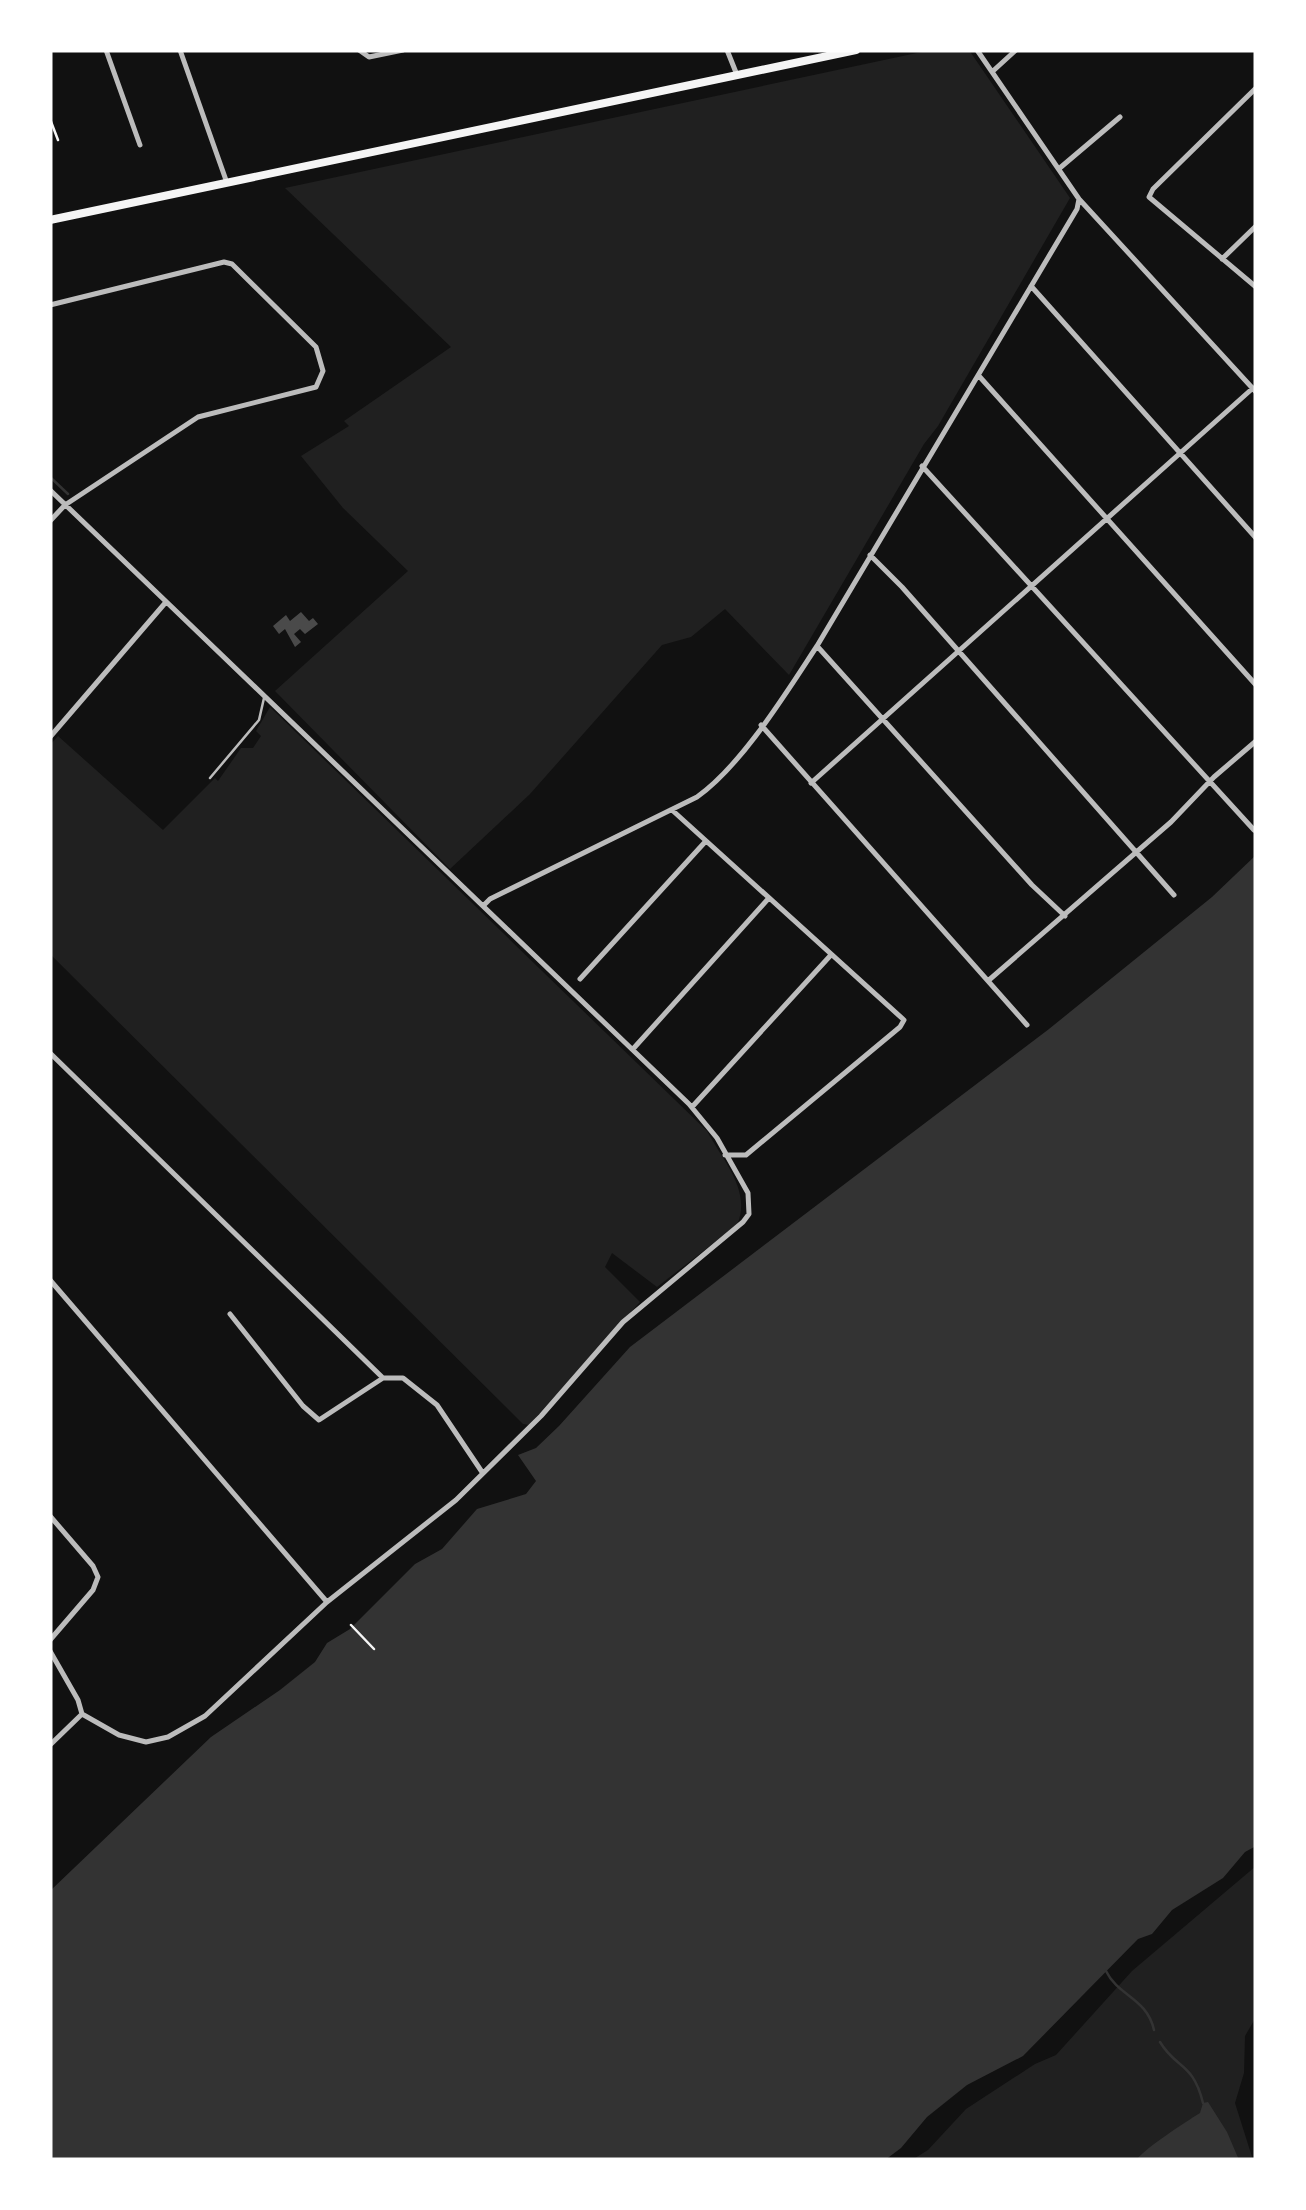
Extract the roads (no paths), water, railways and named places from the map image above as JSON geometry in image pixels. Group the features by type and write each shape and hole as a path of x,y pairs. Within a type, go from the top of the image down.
{"main road":[{"path":"50,220 856,50"}],"street":[{"path":"106,50 140,145"},
{"path":"180,50 227,183"},
{"path":"359,50 369,57 402,50"},
{"path":"727,50 737,76"},
{"path":"811,783 1254,390 1079,199 978,50"},
{"path":"993,72 1016,50"},
{"path":"1256,88 1149,197 1256,288"},
{"path":"1060,168 1120,117"},
{"path":"484,906 490,899 713,785 817,646 1077,210 1079,199"},
{"path":"1222,259 1256,226"},
{"path":"50,305 224,262 232,264 316,347 323,371 316,387 198,417 66,505 50,520"},
{"path":"1030,286 1256,538"},
{"path":"979,376 1256,685"},
{"path":"922,466 1254,830"},
{"path":"50,490 692,1107 708,1124 748,1193 749,1214 623,1322 541,1416 456,1500 327,1602 234,1691 184,1730 168,1738 134,1740 82,1714 50,1651"},
{"path":"870,555 1174,895"},
{"path":"50,737 166,602"},
{"path":"817,646 1032,885 1065,916"},
{"path":"761,724 1027,1025"},
{"path":"989,980 1137,853 1256,741"},
{"path":"672,809 904,1020 746,1154 725,1155"},
{"path":"580,979 705,842"},
{"path":"632,1050 768,899"},
{"path":"692,1107 830,956"},
{"path":"50,1053 382,1378"},
{"path":"50,1280 327,1602"},
{"path":"230,1314 302,1406 318,1420 382,1378 403,1378 437,1404 482,1472"},
{"path":"50,1516 98,1577 93,1590 50,1640"},
{"path":"50,1745 82,1714"}],"lane":[{"path":"210,778 259,720 264,696"}],"waterway":[{"path":"50,477 68,494"},
{"path":"1106,1971 1145,2011 1154,2030"},
{"path":"1160,2042 1194,2080 1203,2103"}]}
